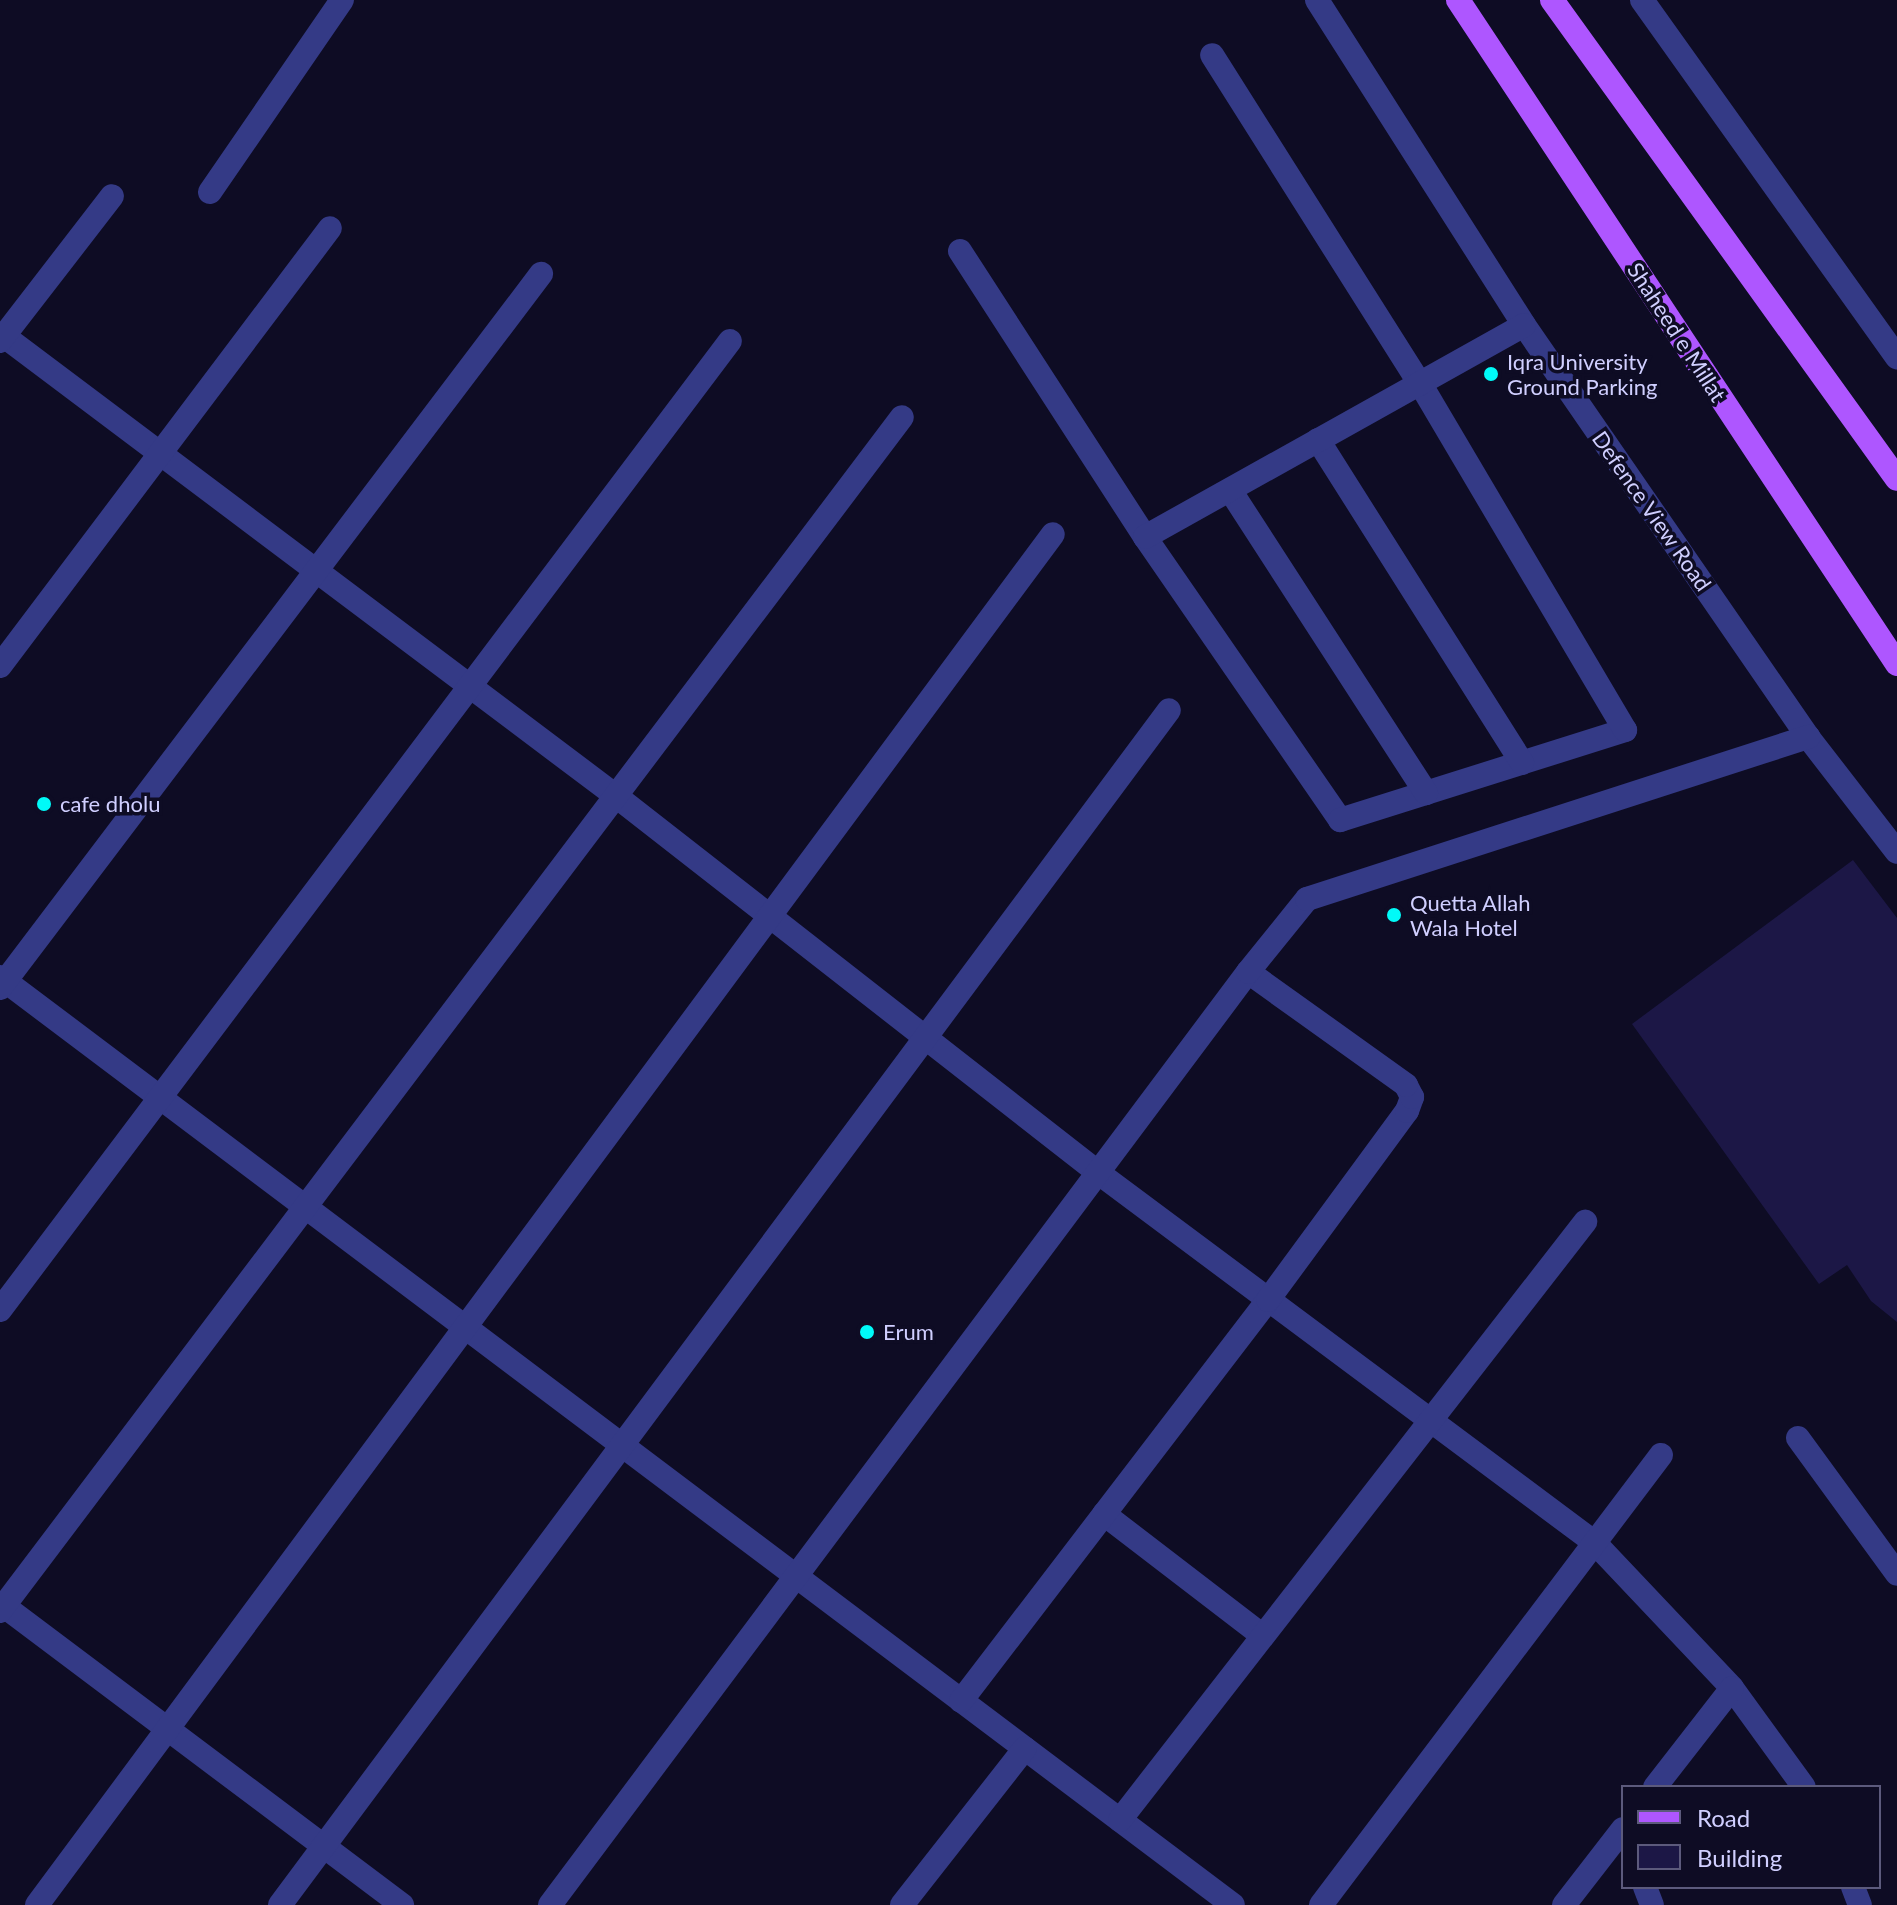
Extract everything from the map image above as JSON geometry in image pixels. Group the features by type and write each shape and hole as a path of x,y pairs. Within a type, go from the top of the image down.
{"main road":[{"name":"Shaheed e Millat","path":"1458,0 1897,664"},
{"path":"1552,0 1897,479"}],"street":[{"name":"Defence View Road","path":"1317,0 1524,325 1808,737 1897,852"},
{"path":"1642,0 1897,357"},
{"path":"210,192 331,2"},
{"path":"960,251 1145,537 1340,820 1625,730 1420,384 1212,55"},
{"path":"112,196 2,338 616,796 1100,1174 1595,1543 1732,1688 1803,1785"},
{"path":"0,666 330,228"},
{"path":"541,274 2,982 1231,1904"},
{"path":"1145,537 1524,325"},
{"path":"0,1310 730,341"},
{"path":"402,1905 1,1607 902,417"},
{"path":"1318,440 1522,763"},
{"path":"1230,490 1426,793"},
{"path":"37,1905 1053,534"},
{"path":"280,1905 1169,710"},
{"path":"550,1905 794,1575 1100,1174 1248,972 1307,899 1808,737"},
{"path":"961,1701 1268,1300 1407,1111 1412,1097 1406,1085 1248,972"},
{"path":"1120,1820 1585,1222"},
{"path":"1798,1438 1897,1574"},
{"path":"1321,1905 1661,1455"},
{"path":"1104,1514 1263,1636"},
{"path":"1657,1785 1732,1688"},
{"path":"902,1905 1025,1748"},
{"path":"1564,1905 1621,1832"}],"building":[{"path":"1853,860 1897,918 1897,1322 1871,1301 1847,1265 1819,1284 1632,1024"}],"place":[{"name":"Iqra University Ground Parking","path":"1491,374"},
{"name":"cafe dholu","path":"44,804"},
{"name":"Quetta Allah Wala Hotel","path":"1394,915"},
{"name":"Erum","path":"867,1332"}]}
